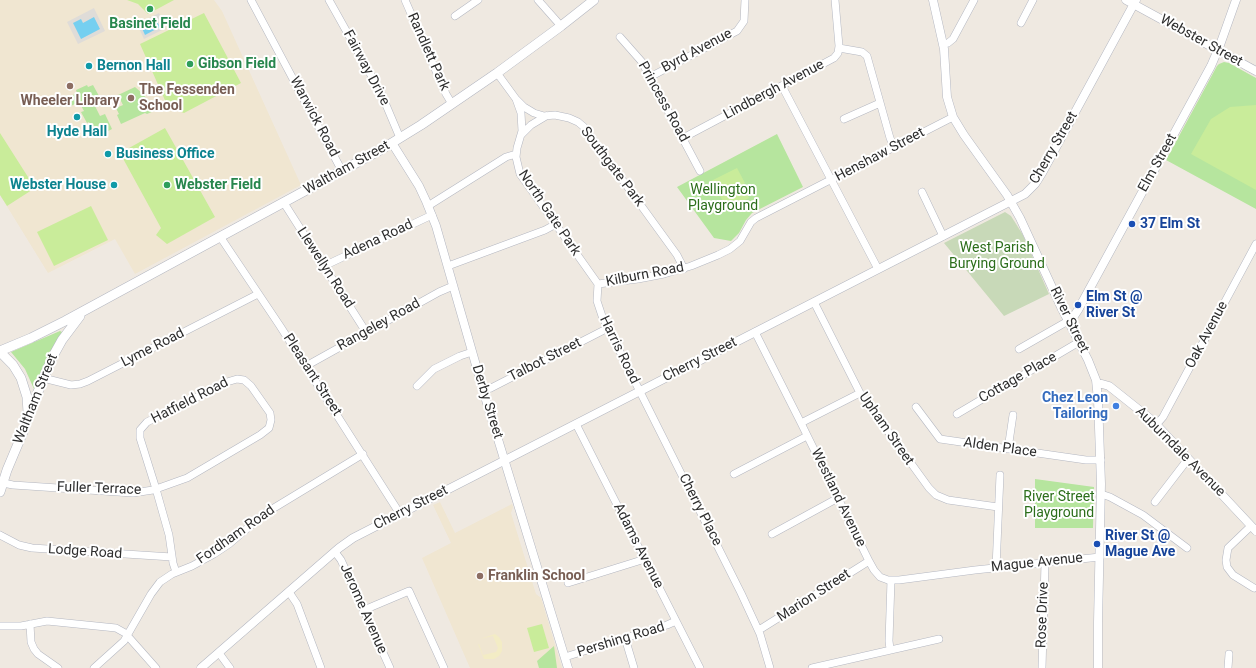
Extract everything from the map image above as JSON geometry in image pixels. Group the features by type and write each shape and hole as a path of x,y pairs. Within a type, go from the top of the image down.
{"main road":[{"name":"Waltham Street","path":"0,351 31,338 84,312 221,238 396,140 497,73 594,0"},
{"name":"Waltham Street","path":"0,492 28,416 57,347 84,312"},
{"path":"0,351 13,365 22,381 27,397 28,416"}],"street":[{"name":"Warwick Road","path":"251,0 342,171"},
{"name":"Fairway Drive","path":"329,0 381,93 396,140"},
{"name":"Randlett Park","path":"405,0 446,94 452,104"},
{"path":"455,16 478,0"},
{"path":"538,0 561,26"},
{"name":"Byrd Avenue","path":"650,77 736,31 744,21 745,0"},
{"path":"835,0 839,48 862,52 867,56 890,138 894,147"},
{"name":"River Street","path":"933,0 943,44 947,97 953,117 961,131 1011,201 1090,365 1097,384 1101,460 1098,668"},
{"path":"943,44 948,43 953,39 974,0"},
{"path":"1021,23 1033,0"},
{"name":"Webster Street","path":"1126,0 1135,2 1256,71"},
{"name":"Elm Street","path":"1068,321 1078,310 1218,50 1236,0"},
{"name":"Cherry Street","path":"201,668 288,592 353,538 1030,190 1039,178 1135,2"},
{"name":"Princess Road","path":"620,37 642,62 700,171"},
{"name":"Lindbergh Avenue","path":"683,138 832,59 837,55 839,48"},
{"name":"North Gate Park","path":"497,73 516,99 522,116 523,124 516,154 517,164 522,176 598,284"},
{"path":"782,86 831,180"},
{"name":"Southgate Park","path":"516,99 521,105 531,111 547,116 555,115 571,119 580,123 588,130 677,255 684,269"},
{"path":"844,119 880,103"},
{"path":"521,135 531,124 547,116"},
{"name":"Henshaw Street","path":"878,269 831,180 953,117"},
{"name":"Derby Street","path":"396,140 432,215 483,390 568,668"},
{"path":"428,206 506,156 516,154"},
{"name":"Kilburn Road","path":"598,284 651,277 684,269 706,260 730,249 740,241 754,220 831,180"},
{"path":"922,192 943,236"},
{"name":"Llewellyn Road","path":"284,203 366,332"},
{"name":"Adena Road","path":"324,266 432,215"},
{"path":"448,266 545,230 556,224"},
{"name":"Pleasant Street","path":"221,238 306,366 400,514"},
{"name":"Oak Avenue","path":"1156,425 1163,417 1256,244"},
{"name":"Harris Road","path":"598,284 598,305 640,391"},
{"name":"Rangeley Road","path":"306,366 441,291 453,286"},
{"name":"Lyme Road","path":"43,378 71,385 88,381 258,294"},
{"name":"Upham Street","path":"814,302 860,393 933,493 948,500 998,507"},
{"path":"1019,349 1068,321"},
{"name":"Talbot Street","path":"483,390 490,388 608,328"},
{"name":"Westland Avenue","path":"755,332 869,561 878,575 891,580"},
{"name":"Cottage Place","path":"957,414 1079,342"},
{"path":"417,386 434,369 460,356 472,352"},
{"name":"Hatfield Road","path":"176,572 169,535 140,438 140,430 144,425 233,379 240,379 248,382 261,400"},
{"name":"Auburndale Avenue","path":"1097,384 1109,386 1156,425 1254,528"},
{"name":"Cherry Place","path":"640,391 759,630 770,668"},
{"path":"801,423 860,393"},
{"name":"Fuller Terrace","path":"3,482 14,485 130,493 143,492 156,488 195,474 266,431 270,424 271,418 261,400"},
{"name":"Alden Place","path":"916,406 940,439 1086,460 1101,460"},
{"path":"1008,449 1013,415"},
{"name":"Adams Avenue","path":"576,424 700,668"},
{"path":"734,474 807,436"},
{"name":"Fordham Road","path":"94,668 121,645 154,588 165,579 176,572 192,566 214,554 229,544 264,514 363,454"},
{"path":"1155,502 1188,459"},
{"path":"996,568 1000,475"},
{"path":"1101,494 1110,497 1143,515 1187,548"},
{"path":"772,534 838,498"},
{"path":"1254,528 1230,546 1227,550 1226,557 1227,567 1231,573 1238,580 1254,588"},
{"name":"Lodge Road","path":"0,535 15,544 32,548 172,557"},
{"name":"Jerome Avenue","path":"335,552 341,560 390,668"},
{"name":"Mague Avenue","path":"891,580 1100,557"},
{"path":"568,583 645,559"},
{"name":"Marion Street","path":"759,630 869,561"},
{"name":"Rose Drive","path":"1042,668 1045,563"},
{"path":"890,649 891,580"},
{"path":"364,610 409,591 444,668"},
{"path":"288,592 297,604 321,668"},
{"path":"0,626 17,626 47,621 113,627 121,630 156,668"},
{"name":"Pershing Road","path":"565,657 676,621"},
{"path":"30,624 31,639 34,649 40,656 58,668"},
{"path":"625,638 634,668"},
{"path":"812,668 939,639"},
{"path":"219,653 230,668"},
{"path":"1228,668 1229,654"}],"shaded area":[{"name":"The Fessenden School","path":"0,0 214,0 222,11 301,185 135,274 115,239 48,273 0,195"},
{"path":"94,8 105,31 78,44 67,22"},
{"path":"159,13 166,28 144,39 137,24"},
{"name":"Franklin School","path":"440,502 455,533 512,504 513,507 511,513 536,594 541,598 562,668 470,668 422,558 451,543 433,505"}],"green space":[{"name":"Basinet Field","path":"127,0 174,0 148,14 138,4"},
{"name":"Gibson Field","path":"204,13 241,83 184,113 168,107 140,44"},
{"path":"1224,62 1229,63 1256,78 1256,209 1166,160 1217,66"},
{"path":"87,85 88,87 93,85 99,96 97,97 99,102 94,104 100,116 105,114 112,129 97,137 89,122 87,123 81,112 84,111 79,102 69,107 64,97 68,95 69,97 77,93 76,90"},
{"path":"135,87 143,94 154,108 154,111 147,114 145,113 121,124 116,108 123,105 118,95"},
{"path":"1256,105 1256,190 1191,154 1211,119 1230,107"},
{"name":"Webster Field","path":"165,128 215,217 167,244 156,235 161,228 120,153"},
{"path":"0,133 35,188 7,206 0,195"},
{"name":"Wellington Playground","path":"777,134 803,187 752,213 746,220 739,233 731,241 714,238 677,187"},
{"path":"737,168 745,183 742,185 749,198 727,209 720,196 739,186 716,197 709,182"},
{"path":"91,206 108,240 54,266 37,232"},
{"name":"West Parish Burying Ground","path":"1005,212 1011,216 1023,235 1049,294 1004,316 944,243"},
{"path":"60,331 62,332 53,347 34,389 25,369 11,352"},
{"name":"River Street Playground","path":"1035,479 1094,487 1093,528 1035,528"},
{"path":"542,624 549,648 534,652 527,628"},
{"path":"554,646 557,668 539,668 537,661"}],"sand":[{"path":"495,634 502,642 502,651 499,656 494,659 484,659 478,644 483,655 496,652 498,648 493,636 480,639"}],"water":[{"path":"94,17 100,29 81,39 73,23 81,19 83,23"},
{"path":"156,20 160,27 145,35 141,26"}],"place":[{"name":"Basinet Field","path":"150,9"},
{"name":"Gibson Field","path":"190,64"},
{"name":"Bernon Hall","path":"89,66"},
{"name":"Wheeler Library","path":"70,86"},
{"name":"The Fessenden School","path":"131,98"},
{"name":"Hyde Hall","path":"77,117"},
{"name":"Business Office","path":"108,154"},
{"name":"Webster House","path":"114,185"},
{"name":"Webster Field","path":"167,185"},
{"name":"37 Elm St","path":"1132,224"},
{"name":"Elm St @ River St","path":"1078,305"},
{"name":"Chez Leon Tailoring","path":"1116,406"},
{"name":"River St @ Mague Ave","path":"1097,544"},
{"name":"Franklin School","path":"480,576"}]}
